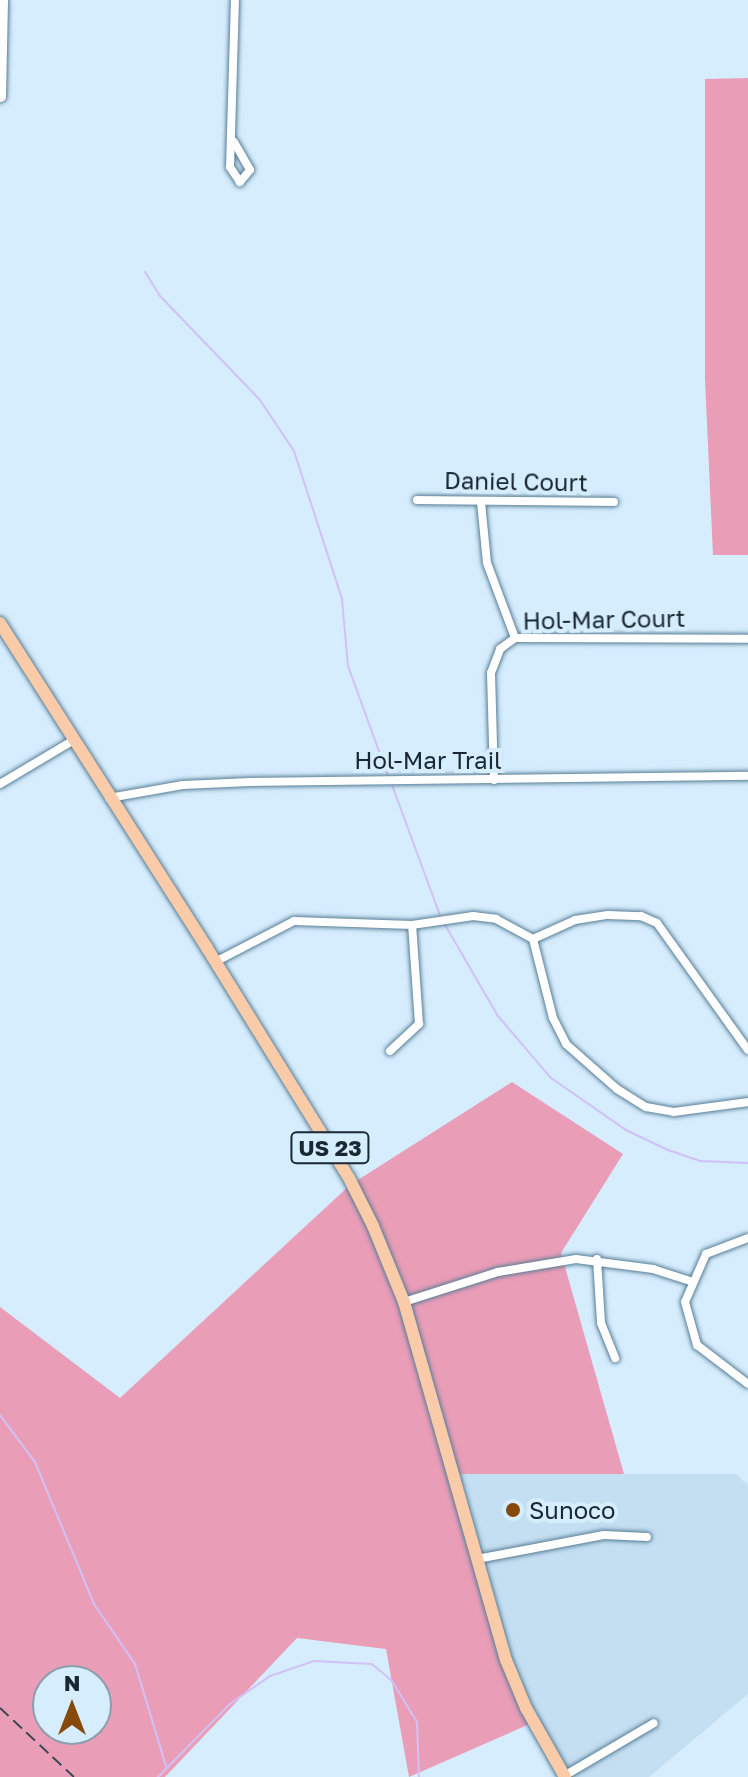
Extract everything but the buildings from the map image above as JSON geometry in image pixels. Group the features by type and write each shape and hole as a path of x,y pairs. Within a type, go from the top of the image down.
{"main road":[{"name":"US 23","path":"0,623 349,1178 404,1302 477,1559 521,1696 565,1776"}],"street":[{"path":"0,96 2,0"},
{"path":"234,142 235,0"},
{"name":"Daniel Court","path":"417,500 614,502"},
{"path":"481,502 487,563 515,638"},
{"name":"Hol-Mar Court","path":"494,780 491,673 500,649 515,638 748,639"},
{"path":"0,784 72,741"},
{"name":"Hol-Mar Trail","path":"108,798 183,785 748,776"},
{"path":"215,962 294,921 412,925 473,916 516,927 533,939 553,1018 566,1044 617,1089 646,1107 695,1110 748,1102"},
{"path":"533,939 583,919 641,916 657,923 748,1050"},
{"path":"390,1051 419,1024 412,925"},
{"path":"748,1238 706,1254 690,1281 687,1321 697,1345 748,1384"},
{"path":"404,1302 540,1262 597,1259 690,1281"},
{"path":"597,1259 601,1323 615,1358"},
{"path":"477,1559 604,1535 647,1537"},
{"path":"565,1776 654,1723"}],"shaded area":[{"path":"748,78 748,555 713,555 705,379 705,79"},
{"path":"512,1082 623,1154 561,1253 624,1474 451,1474 532,1723 409,1777 386,1649 297,1638 165,1777 0,1777 0,1307 120,1398 350,1185"},
{"path":"450,1474 736,1474 748,1485 748,1694 649,1777 562,1777 513,1688"}],"waterway":[{"path":"145,272 160,296 260,400 294,451 342,599 348,666 388,776"},
{"path":"392,785 441,918"},
{"path":"444,923 498,1016 551,1078 626,1130 668,1150 700,1161 748,1163"},
{"path":"0,1415 35,1462 94,1604 135,1664 166,1766"},
{"path":"158,1777 230,1704 270,1676 314,1661 372,1664 392,1681 417,1722 419,1777"}],"railway":[{"path":"0,1708 74,1777"}],"place":[{"name":"Sunoco","path":"513,1510"}]}
